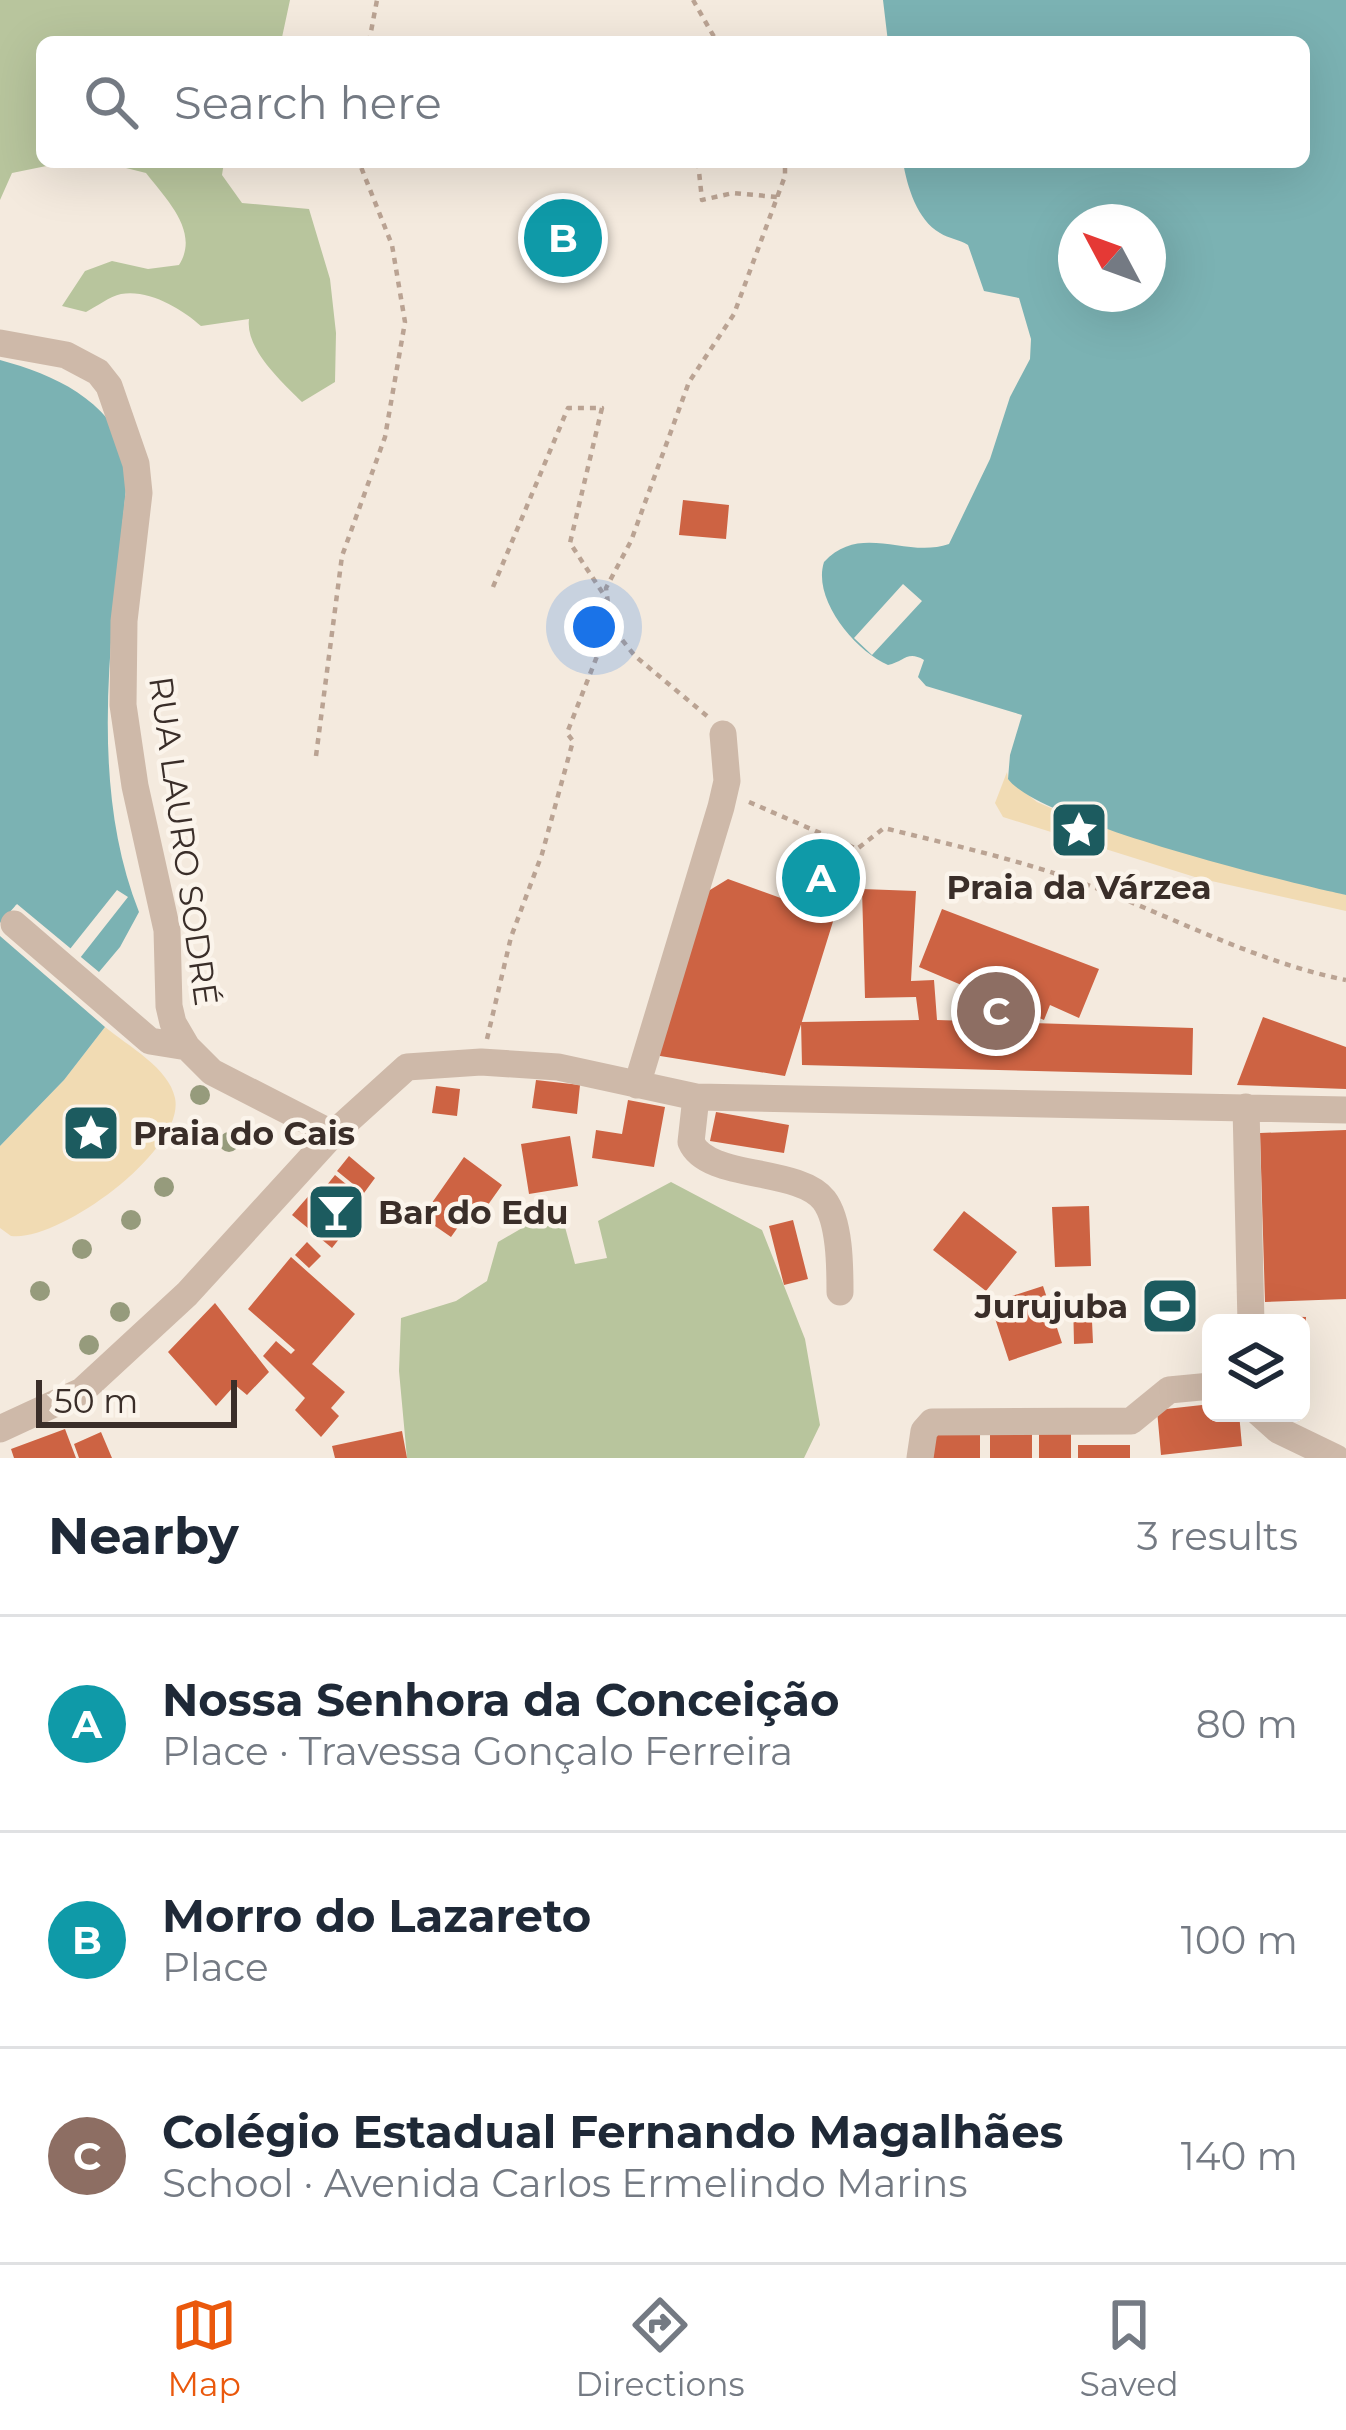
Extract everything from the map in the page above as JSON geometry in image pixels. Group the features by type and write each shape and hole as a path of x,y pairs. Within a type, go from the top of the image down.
{"street":[{"name":"RUA LAURO SODRÉ","path":"0,343 66,355 103,377 136,464 139,493 123,640 123,705 135,786 167,930 169,1006 187,1047 225,1080 333,1134"},
{"path":"637,1085 721,807 727,781 723,734"},
{"path":"14,924 150,1041 187,1047"},
{"path":"0,1430 82,1391 187,1294 333,1134 407,1067 482,1062 558,1067 696,1097 1346,1110"},
{"path":"696,1097 691,1142 703,1157 801,1186 825,1201 834,1230 840,1292"},
{"path":"1246,1108 1251,1314"},
{"path":"920,1458 924,1431 932,1422 1131,1421 1169,1390 1202,1386"},
{"path":"1269,1422 1336,1458"}],"path":[{"path":"370,36 377,0"},
{"path":"692,0 713,36"},
{"path":"316,756 342,556 385,437 405,322 392,245 361,168"},
{"path":"698,168 701,200 733,193 777,197"},
{"path":"723,734 635,656 610,621 606,588 631,542 689,382 734,314 784,168"},
{"path":"494,587 568,408 602,408 570,543 606,598"},
{"path":"482,1062 511,938 542,854 573,741 567,733 610,621"},
{"path":"749,804 857,849 884,828 1009,859 1120,897 1251,952 1346,980"}],"green space":[{"path":"0,0 290,0 282,36 36,36 37,168 12,173 0,200"},
{"path":"126,168 223,168 222,175 242,203 309,209 330,279 335,382 302,402 259,353 249,319 201,326 164,302 132,293 112,297 86,312 62,306 85,271 112,261 148,269 179,265 186,240 183,229 146,173"},
{"path":"671,1182 762,1230 805,1339 820,1425 804,1458 407,1458 399,1371 401,1318 456,1301 487,1281 498,1242 529,1224 565,1227 575,1264 607,1258 598,1221"}],"sand":[{"name":"Praia da Várzea","path":"1007,772 1008,779 1037,802 1074,818 1346,895 1346,911 1198,878 1003,817 995,803"},
{"name":"Praia do Cais","path":"105,1027 165,1077 175,1098 173,1119 161,1142 115,1189 58,1225 11,1236 0,1228 0,1146 64,1080"}],"water":[{"path":"883,0 1346,0 1346,895 1166,848 1029,796 1008,779 1022,715 926,686 918,677 924,660 909,656 888,665 862,648 839,622 824,592 824,562 853,544 917,548 949,544 1030,359 1031,339 1019,298 984,291 968,245 940,233 919,211 904,168 1310,168 1310,36 887,36"},
{"path":"0,360 77,392 108,419 129,456 112,628 108,745 122,858 139,912 120,947 99,972 17,904 0,923"},
{"path":"0,936 105,1027 64,1080 0,1146"}],"pier":[{"path":"903,584 922,601 872,655 854,638"},
{"path":"117,890 128,897 80,958 102,977 0,929 16,905 70,949"}],"building":[{"path":"683,500 729,505 726,539 679,535"},
{"path":"808,838 854,854 785,1076 654,1055 705,893 728,879 789,901"},
{"path":"862,889 916,891 911,981 934,980 937,1020 1193,1028 1192,1075 802,1065 801,1022 919,1020 916,997 865,998"},
{"path":"942,909 1099,969 1079,1018 1050,1005 1044,1020 919,967"},
{"path":"1263,1017 1346,1047 1346,1089 1237,1085"},
{"path":"536,1080 580,1085 577,1114 532,1108"},
{"path":"436,1086 460,1089 457,1116 432,1113"},
{"path":"628,1100 665,1107 654,1167 592,1158 596,1130 622,1134"},
{"path":"716,1112 789,1125 784,1153 710,1141"},
{"path":"1346,1130 1346,1299 1265,1302 1260,1133"},
{"path":"570,1136 578,1186 529,1194 521,1144"},
{"path":"349,1156 375,1178 364,1193 337,1171"},
{"path":"464,1157 502,1185 478,1219 468,1213 451,1237 422,1217"},
{"path":"335,1175 363,1198 345,1219 351,1224 332,1248 292,1215 312,1192 318,1196"},
{"path":"1089,1206 1091,1266 1055,1267 1052,1207"},
{"path":"964,1211 1017,1252 986,1291 933,1250"},
{"path":"793,1220 808,1279 784,1285 769,1226"},
{"path":"307,1242 321,1256 309,1268 295,1255"},
{"path":"291,1257 355,1314 312,1364 345,1392 331,1408 339,1416 321,1437 295,1410 305,1398 263,1356 276,1341 291,1354 295,1350 248,1309"},
{"path":"1043,1286 1062,1343 1009,1361 990,1303"},
{"path":"1091,1299 1093,1343 1074,1344 1073,1300"},
{"path":"215,1303 269,1372 247,1395 235,1385 216,1406 168,1352"},
{"path":"1202,1405 1202,1422 1240,1422 1242,1446 1161,1455 1157,1410"},
{"path":"928,1427 980,1428 980,1458 928,1458"},
{"path":"990,1428 1032,1428 1032,1458 990,1458"},
{"path":"65,1429 76,1458 14,1458 11,1449"},
{"path":"402,1431 407,1458 335,1458 332,1446"},
{"path":"101,1432 112,1458 79,1458 74,1444"},
{"path":"1039,1433 1071,1433 1071,1458 1039,1458"},
{"path":"1078,1445 1130,1445 1130,1458 1078,1458"}],"place":[{"name":"Morro do Lazareto","path":"563,238"},
{"name":"Praia da Várzea","path":"1079,830"},
{"name":"Nossa Senhora da Conceição","path":"821,878"},
{"name":"Colégio Estadual Fernando Magalhães","path":"996,1011"},
{"name":"Praia do Cais","path":"91,1133"},
{"name":"Bar do Edu","path":"336,1212"},
{"name":"Jurujuba","path":"1170,1306"}]}
